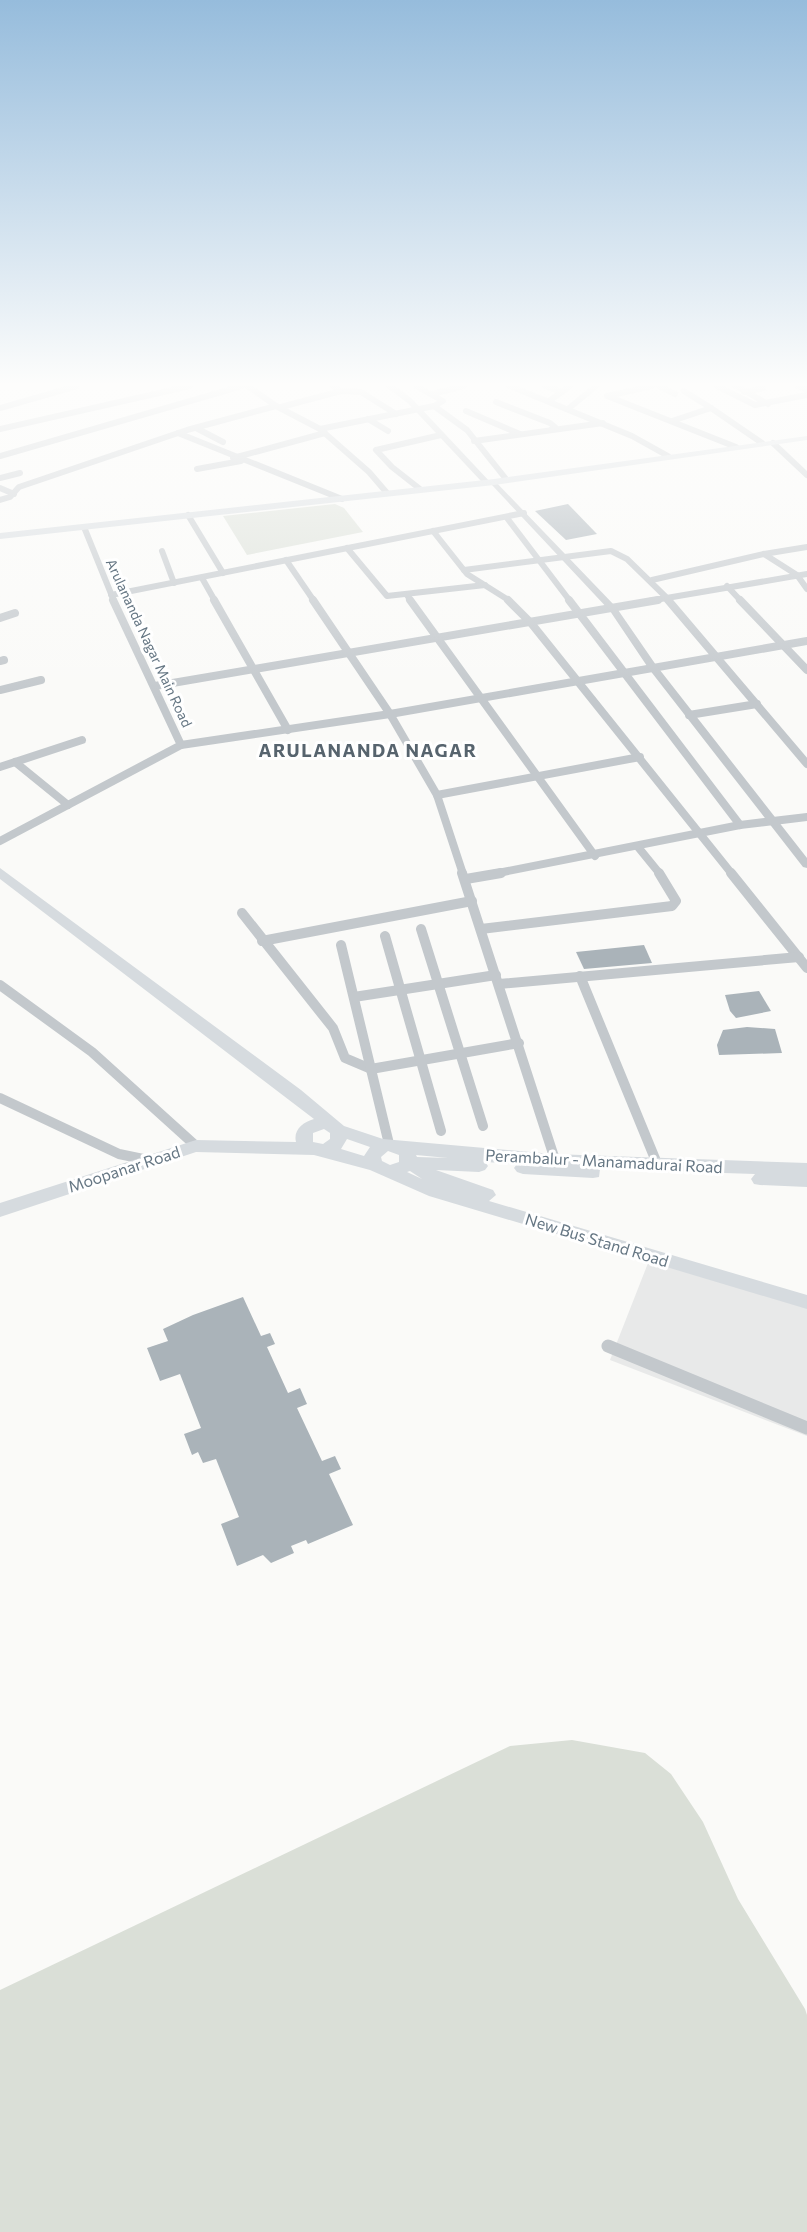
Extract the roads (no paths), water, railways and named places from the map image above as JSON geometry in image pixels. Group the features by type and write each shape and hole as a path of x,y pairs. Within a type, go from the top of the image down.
{"main road":[{"path":"0,535 410,490"},
{"path":"0,872 295,1094 335,1127 339,1142 312,1141"},
{"path":"295,1094 312,1141"},
{"path":"312,1141 316,1124 335,1127 395,1150 557,1164 807,1181"},
{"name":"Moopanar Road","path":"0,1210 196,1146 251,1148 312,1141"},
{"name":"New Bus Stand Road","path":"312,1141 435,1191 807,1302"},
{"path":"395,1150 401,1169 382,1168 372,1156 395,1150"},
{"name":"New Bus Stand Road","path":"395,1150 437,1179 649,1246 807,1290"},
{"name":"Perambalur - Manamadurai Road","path":"557,1164 807,1169"}],"street":[{"path":"4,490 14,495"},
{"path":"0,500 14,495 18,490"},
{"path":"319,490 342,499"},
{"path":"384,490 387,493"},
{"path":"499,490 524,513 613,609 652,667 807,865"},
{"path":"111,595 524,513"},
{"path":"188,515 224,573"},
{"path":"507,518 740,825"},
{"name":"Arulananda Nagar Main Road","path":"0,841 182,745 111,595 84,527"},
{"path":"433,531 464,570 473,578 504,595 531,623 807,968"},
{"path":"347,548 383,594 392,597 486,584"},
{"path":"652,580 764,554 807,548"},
{"path":"162,551 174,583"},
{"path":"464,570 617,551 652,580 668,597 806,761"},
{"path":"764,554 797,575 807,589"},
{"path":"286,560 351,653 437,795 557,1164"},
{"path":"155,686 807,574"},
{"path":"202,578 288,730"},
{"path":"727,586 807,670"},
{"path":"407,595 595,856"},
{"path":"0,618 15,614"},
{"path":"182,745 390,714 807,641"},
{"path":"0,690 41,680"},
{"path":"689,715 757,704"},
{"path":"0,767 82,740"},
{"path":"437,795 640,757"},
{"path":"15,762 68,805"},
{"path":"466,879 595,856 740,825 807,817"},
{"path":"481,929 672,906 676,901 664,879 638,847"},
{"path":"262,941 472,901"},
{"path":"242,913 333,1028 345,1058 371,1069 519,1043"},
{"path":"421,929 483,1126"},
{"path":"385,936 441,1131"},
{"path":"341,945 371,1069 395,1150"},
{"path":"354,997 438,984 580,976 799,957"},
{"path":"580,976 658,1166"},
{"path":"0,985 92,1052 196,1146"},
{"path":"0,1098 119,1154 148,1160"},
{"path":"608,1346 807,1428"}],"district":[{"name":"ARULANANDA NAGAR","path":"368,751"}]}
